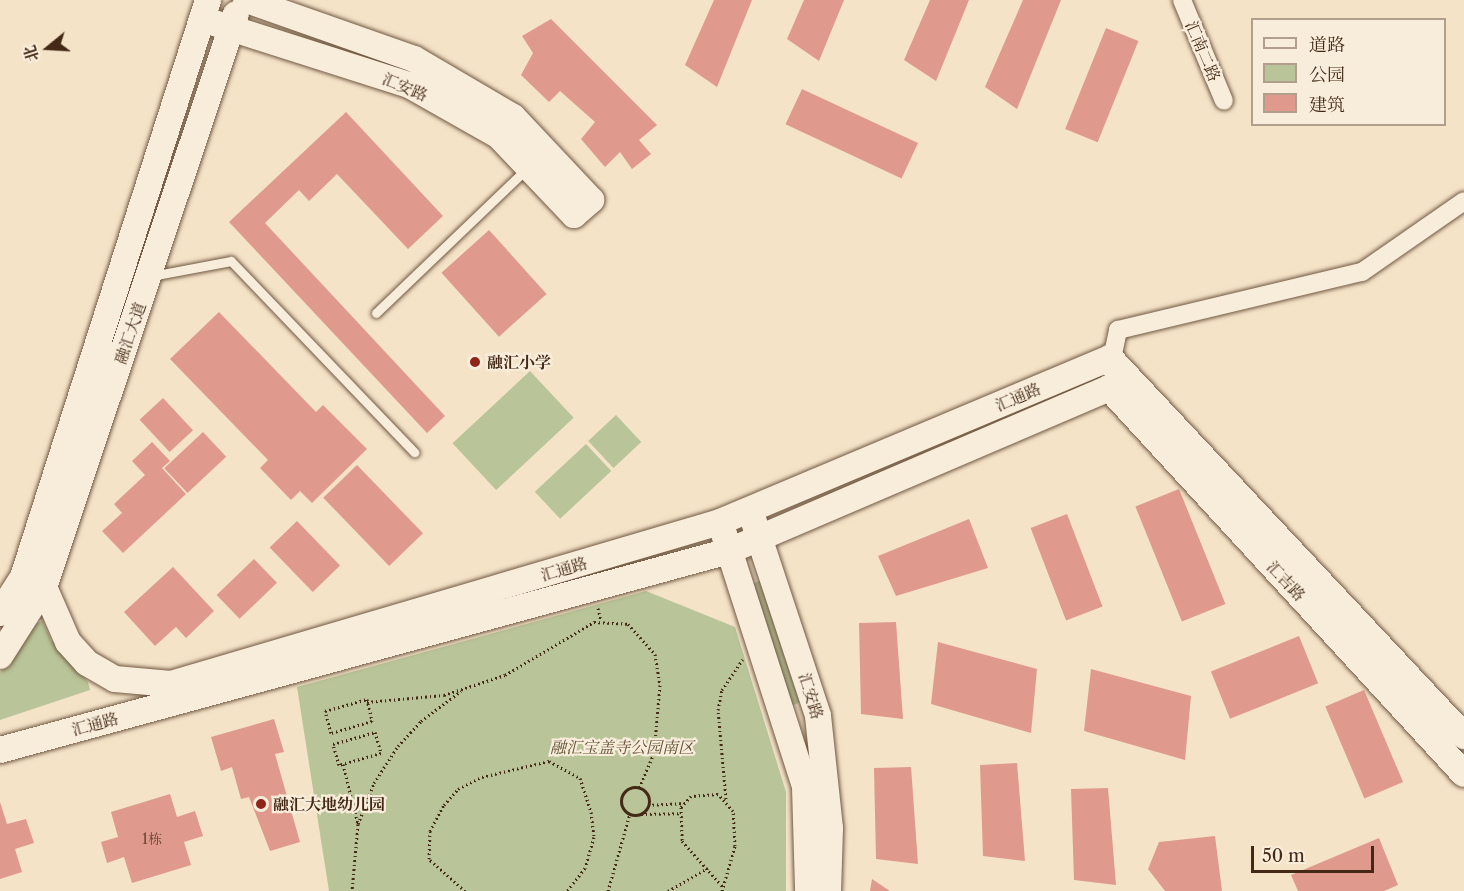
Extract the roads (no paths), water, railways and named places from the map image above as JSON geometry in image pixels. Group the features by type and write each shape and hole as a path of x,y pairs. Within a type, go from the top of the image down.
{"main road":[{"name":"融汇大道","path":"0,656 44,587 241,0"},
{"name":"汇安路","path":"246,0 414,59 513,117 537,159 582,208"},
{"name":"融汇大道","path":"0,613 24,577 205,9"},
{"name":"汇安路","path":"205,9 232,28 409,85 537,159"},
{"name":"汇通路","path":"44,587 68,642 87,663 115,679 171,684 720,522 1110,358"},
{"name":"汇吉路","path":"1110,358 1464,736"},
{"name":"汇通路","path":"0,750 729,551 1109,388"},
{"name":"汇吉路","path":"1109,388 1464,774"},
{"name":"汇安路","path":"749,510 818,716 830,828 828,891"},
{"name":"汇安路","path":"720,522 805,787 808,891"}],"street":[{"name":"汇南二路","path":"1182,0 1224,101"},
{"path":"1109,388 1110,358 1118,330 1362,272 1464,201"}],"lane":[{"path":"376,313 537,159"},
{"path":"149,276 231,261 414,452"}],"place":[{"name":"融汇小学","path":"475,362"},
{"name":"融汇大地幼儿园","path":"261,804"}],"park label":[{"name":"融汇宝盖寺公园南区","path":"622,747"}]}
